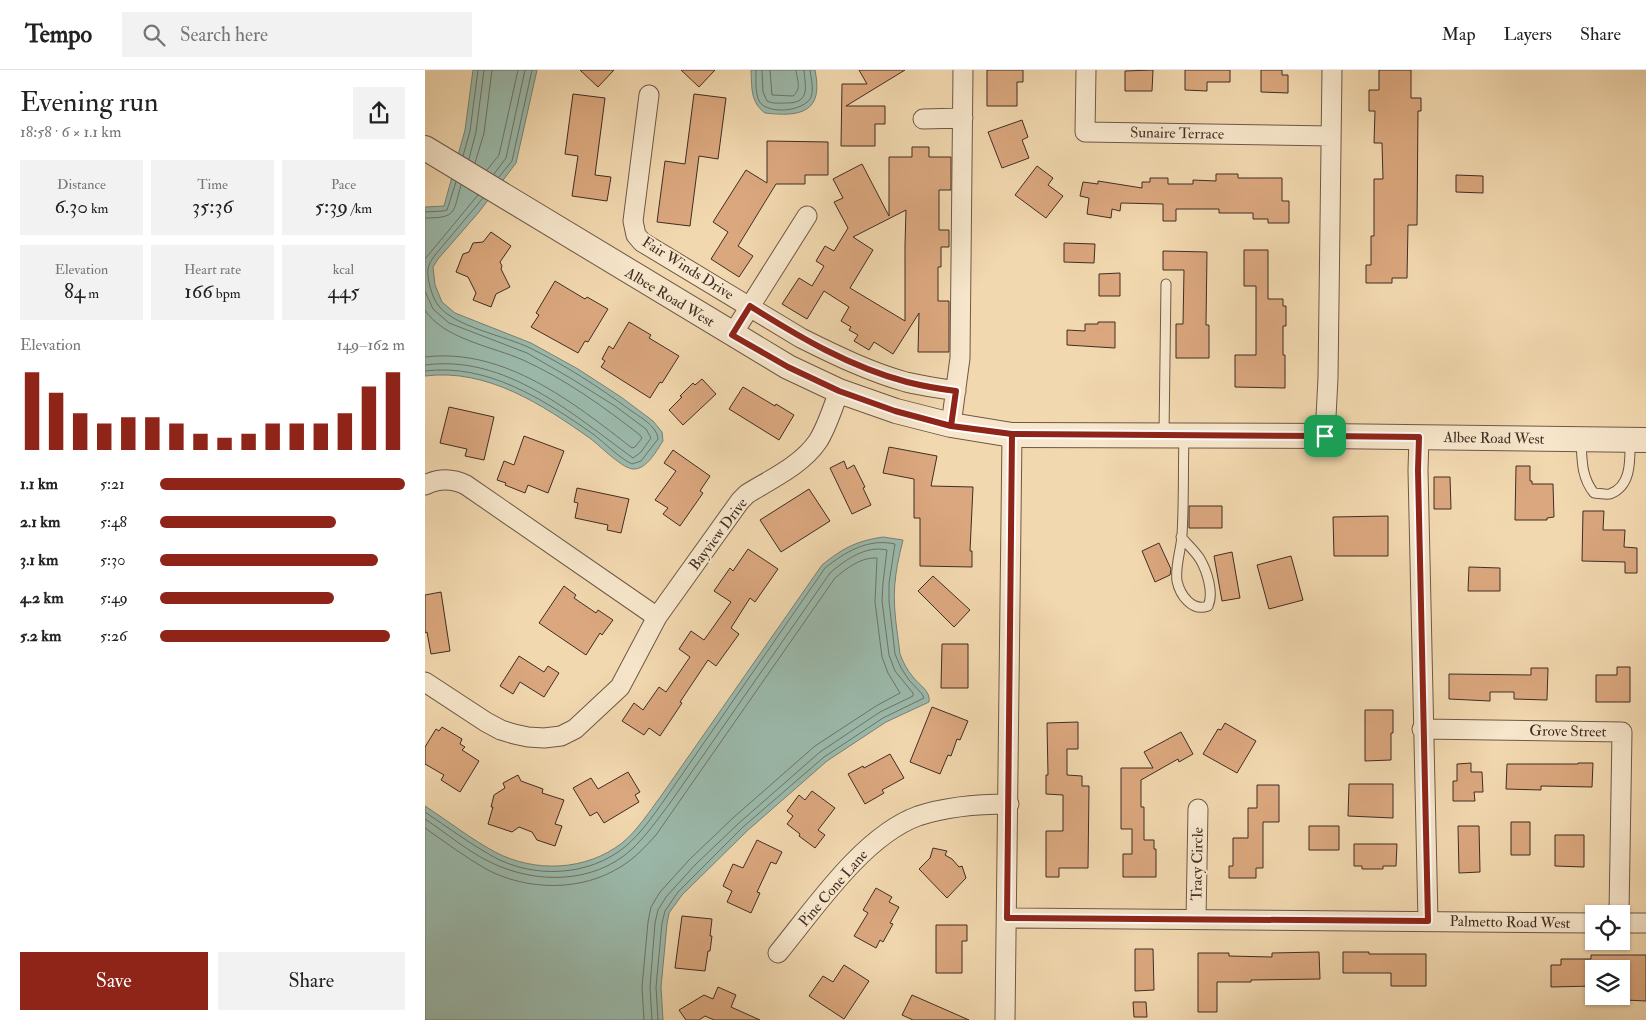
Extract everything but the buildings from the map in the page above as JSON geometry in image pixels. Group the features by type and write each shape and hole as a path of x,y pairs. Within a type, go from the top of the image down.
{"street":[{"path":"951,426 960,358 963,70"},
{"name":"Sunaire Terrace","path":"1086,70 1085,132 1331,136"},
{"path":"1325,436 1328,378 1332,70"},
{"name":"Fair Winds Drive","path":"649,95 633,221 636,235 642,242 801,338 860,365 906,382 956,391"},
{"path":"923,118 963,118"},
{"name":"Albee Road West","path":"432,152 732,335 788,367 839,391 895,411 951,426 1012,434 1638,440"},
{"path":"732,335 807,216"},
{"name":"Bayview Drive","path":"425,682 501,730 529,737 544,738 561,736 575,729 620,686 657,617 740,501 747,494 801,460 819,440 839,391"},
{"path":"1005,1020 1012,434"},
{"path":"1419,437 1418,470 1428,921"},
{"path":"425,485 443,479 466,485 657,617"},
{"name":"Grove Street","path":"1423,729 1622,732 1619,905"},
{"name":"Pine Cone Lane","path":"778,953 845,871 879,838 917,817 938,810 962,806 1009,804"},
{"name":"Tracy Circle","path":"1196,919 1198,809"},
{"name":"Palmetto Road West","path":"1007,918 1585,923"},
{"path":"1630,923 1646,923"}],"lane":[{"path":"1165,284 1181,538 1176,572 1181,593 1191,604 1198,608 1203,608 1208,606 1210,601 1208,578 1200,559 1181,538"},
{"path":"1581,439 1582,468 1587,484 1594,492 1609,495 1621,487 1629,471 1638,440"}],"water":[{"path":"473,70 537,70 516,163 479,212 433,267 435,285 442,302 455,313 531,343 578,369 653,421 662,432 663,441 647,463 639,468 634,469 624,466 573,426 534,402 513,392 492,383 470,378 448,375 425,376 425,207 444,206 465,130"},
{"path":"751,70 815,70 817,84 816,95 812,104 807,109 789,114 765,113 754,99"},
{"path":"883,537 903,540 894,595 900,654 909,672 926,691 929,702 886,722 827,761 747,831 682,895 669,913 667,924 661,987 663,1020 425,1020 425,806 468,836 510,859 543,866 560,866 577,864 608,852 622,843 647,815 822,565 850,546"}],"route":[{"path":"1325,436 1012,434 951,426 895,411 839,391 788,367 732,335 750,306 801,338 860,365 906,382 956,391 951,426 1012,434 1007,918 1428,921 1418,470 1419,437 1325,436"}]}
